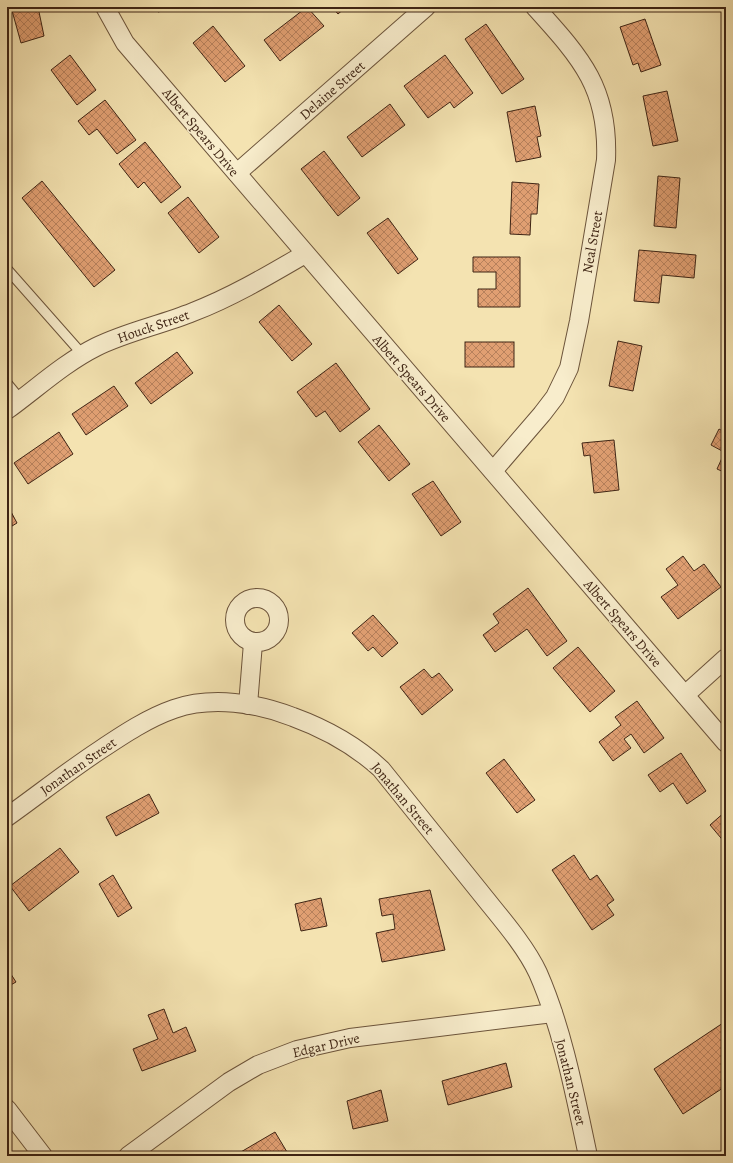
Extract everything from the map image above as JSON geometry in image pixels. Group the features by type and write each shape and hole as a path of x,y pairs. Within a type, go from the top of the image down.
{"street":[{"name":"Albert Spears Drive","path":"105,7 125,43 726,743"},
{"name":"Delaine Street","path":"237,173 426,7"},
{"name":"Neal Street","path":"493,471 555,397 569,368 579,321 606,160 602,109 595,87 580,60 536,7"},
{"name":"Houck Street","path":"14,405 83,355 117,338 213,304 272,274 306,254"},
{"path":"248,705 253,643"},
{"path":"684,695 726,658"},
{"name":"Jonathan Street","path":"7,818 72,769 129,731 156,717 176,709 198,704 220,702 248,705 276,710 316,725 335,735 367,756 381,769 496,912 528,955 537,972 553,1013 568,1068 588,1156"},
{"name":"Edgar Drive","path":"128,1156 229,1082 258,1065 297,1050 350,1038 553,1013"},
{"path":"9,1115 43,1156"}],"lane":[{"path":"7,269 83,355"},
{"path":"7,383 14,405"}],"building":[{"path":"11,7 38,7 44,36 21,43"},
{"path":"157,7 177,7 158,12"},
{"path":"307,7 324,26 280,61 264,40"},
{"path":"332,7 346,7 338,14"},
{"path":"645,19 661,65 641,72 638,63 633,65 620,27"},
{"path":"486,24 524,79 502,94 465,39"},
{"path":"213,26 245,66 225,82 193,43"},
{"path":"70,55 96,90 77,105 51,70"},
{"path":"445,55 473,93 454,108 450,102 428,118 404,86"},
{"path":"667,91 678,141 653,146 643,96"},
{"path":"105,100 136,140 117,154 97,129 89,135 78,121"},
{"path":"390,104 405,125 362,157 347,137"},
{"path":"535,106 541,136 537,137 541,157 516,162 507,112"},
{"path":"145,142 181,187 161,203 144,182 138,188 119,164"},
{"path":"324,151 360,198 338,216 301,169"},
{"path":"658,176 680,178 676,228 654,226"},
{"path":"42,181 115,270 94,287 22,198"},
{"path":"512,182 539,184 537,214 531,214 530,235 510,234"},
{"path":"188,197 219,237 199,253 168,213"},
{"path":"388,218 418,259 398,274 367,233"},
{"path":"639,250 696,255 694,278 662,275 659,303 634,301"},
{"path":"473,257 520,257 520,307 478,307 478,289 496,289 496,272 473,272"},
{"path":"279,305 312,344 292,361 259,322"},
{"path":"618,341 642,346 633,391 609,386"},
{"path":"465,342 514,342 514,367 465,367"},
{"path":"177,352 193,373 151,404 135,383"},
{"path":"336,363 370,409 340,432 325,411 316,417 297,392"},
{"path":"114,386 128,406 86,435 72,414"},
{"path":"379,425 410,464 389,481 358,442"},
{"path":"719,429 726,433 724,452 711,445"},
{"path":"59,432 73,454 28,484 14,463"},
{"path":"614,440 619,490 594,493 590,455 584,456 582,443"},
{"path":"722,458 726,459 726,473 717,469"},
{"path":"433,481 461,522 441,536 412,494"},
{"path":"9,508 17,523 7,529 7,509"},
{"path":"683,556 694,571 704,564 721,587 678,619 661,597 678,585 666,569"},
{"path":"528,588 567,641 547,656 527,629 495,652 483,635 499,623 493,614"},
{"path":"373,615 398,643 382,657 373,647 368,651 352,633"},
{"path":"578,647 615,691 590,712 553,668"},
{"path":"424,669 432,678 439,673 453,690 422,715 400,687"},
{"path":"637,701 664,738 644,753 631,734 624,739 631,748 613,761 599,742 621,725 615,717"},
{"path":"681,753 706,791 687,804 673,783 660,792 648,775"},
{"path":"504,759 535,800 517,813 486,773"},
{"path":"149,794 159,813 116,836 106,817"},
{"path":"726,811 726,844 710,825"},
{"path":"60,848 79,872 29,911 10,886"},
{"path":"574,855 590,880 597,875 614,900 607,905 614,915 592,930 552,870"},
{"path":"113,875 132,908 118,917 99,884"},
{"path":"430,890 445,950 382,962 376,933 395,929 393,914 382,916 379,899"},
{"path":"321,898 327,926 301,931 295,904"},
{"path":"7,968 16,982 7,987"},
{"path":"164,1009 173,1033 186,1027 196,1051 142,1071 133,1049 158,1039 148,1015"},
{"path":"726,1021 726,1086 683,1114 654,1069"},
{"path":"506,1063 512,1087 448,1105 442,1081"},
{"path":"381,1090 388,1121 353,1129 347,1101"},
{"path":"275,1132 287,1152 281,1156 234,1156"}]}
